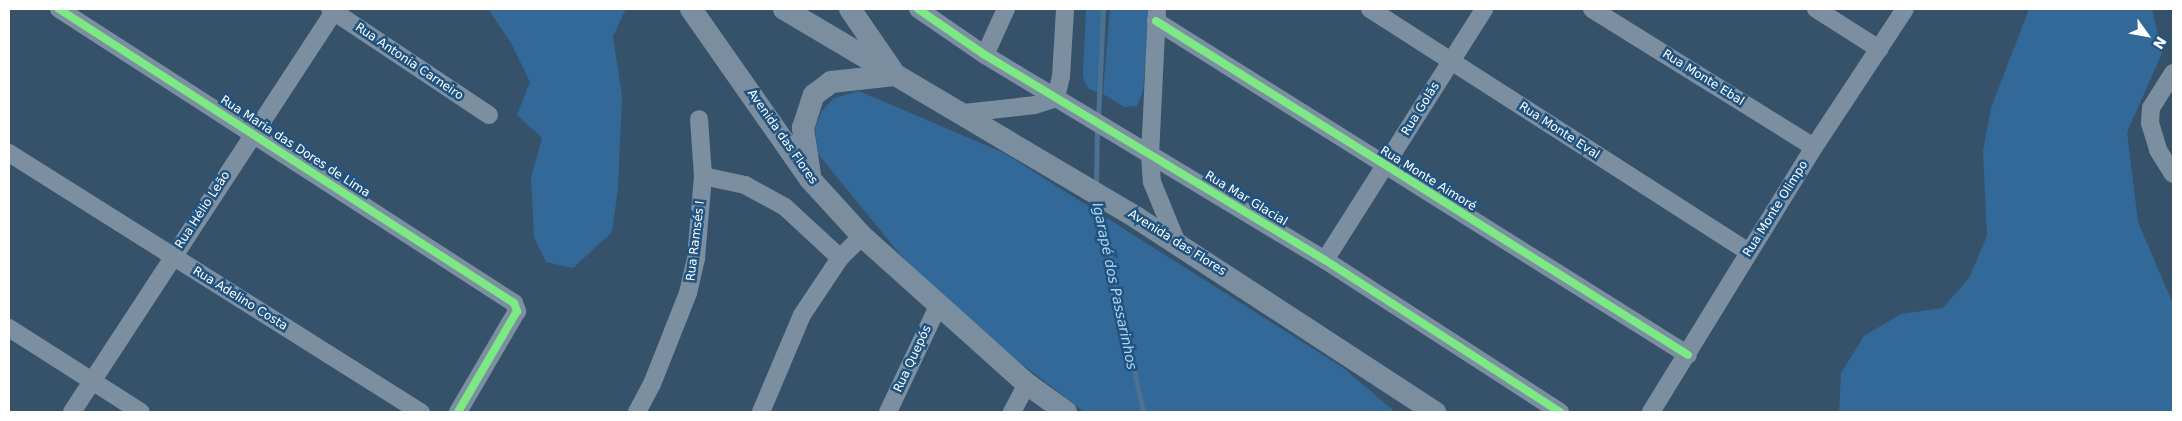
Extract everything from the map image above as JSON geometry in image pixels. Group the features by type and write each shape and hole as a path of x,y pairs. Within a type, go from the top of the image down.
{"main road":[{"name":"Avenida das Flores","path":"690,9 810,179 862,236 1027,384 1066,412"},
{"name":"Avenida das Flores","path":"784,9 964,113 1137,218 1435,412"},
{"path":"810,179 803,128 814,95 831,82 895,74 850,9"}],"street":[{"name":"Rua Maria das Dores de Lima","path":"59,9 253,132 517,307 458,412"},
{"name":"Rua Mar Glacial","path":"918,9 985,55 1325,260 1560,412"},
{"path":"985,55 1006,9"},
{"path":"964,113 1035,104 1056,98 1061,77 1065,9"},
{"name":"Rua Monte Eval","path":"1370,9 1749,252"},
{"name":"Rua Golãs","path":"1325,260 1484,9"},
{"name":"Rua Monte Ebal","path":"1592,9 1814,147"},
{"path":"1816,9 1879,49"},
{"name":"Rua Monte Olimpo","path":"1650,412 1688,355 1814,147 1905,9"},
{"name":"Rua Hélio Leão","path":"72,412 333,10"},
{"name":"Rua Antonia Carneiro","path":"333,10 489,115"},
{"path":"1157,15 1150,155 1152,182 1177,243"},
{"name":"Rua Monte Aimoré","path":"1157,15 1386,166 1688,355"},
{"path":"2173,73 2151,108 2150,123 2158,150 2173,174"},
{"name":"Rua Ramsés I","path":"638,412 652,384 688,293 696,258 703,176 699,119"},
{"name":"Rua Adelino Costa","path":"9,153 421,412"},
{"path":"703,176 745,185 785,207 840,258"},
{"path":"761,412 802,315 840,258 862,236"},
{"name":"Rua Quepós","path":"888,412 938,306"},
{"path":"9,328 141,412"},
{"path":"1012,412 1027,384"}],"shaded area":[{"path":"488,9 626,9 613,36 622,96 618,188 612,232 573,268 546,262 534,237 531,178 542,138 517,115 530,82 511,43"},
{"path":"1086,9 1104,9 1101,94 1088,88 1083,77"},
{"path":"1110,9 1150,9 1143,91 1137,106 1124,107 1103,94"},
{"path":"2029,9 2152,9 2162,53 2127,132 2138,222 2173,304 2173,412 1839,412 1841,373 1864,336 1901,314 1943,308 1969,278 1987,236 1983,151 1991,108"},
{"path":"859,91 1004,153 1342,367 1395,412 1084,412 999,346 931,285 899,253 818,154 815,127 822,111 834,98"}],"waterway":[{"name":"Igarapé dos Passarinhos","path":"1098,120 1103,9"},
{"name":"Igarapé dos Passarinhos","path":"1096,187 1097,128"},
{"name":"Igarapé dos Passarinhos","path":"1096,201 1143,412"}],"cycle path":[{"path":"59,9 514,303 517,311 458,412"},
{"path":"918,9 985,55 1325,260 1560,412"},
{"path":"1156,21 1688,355"}]}
